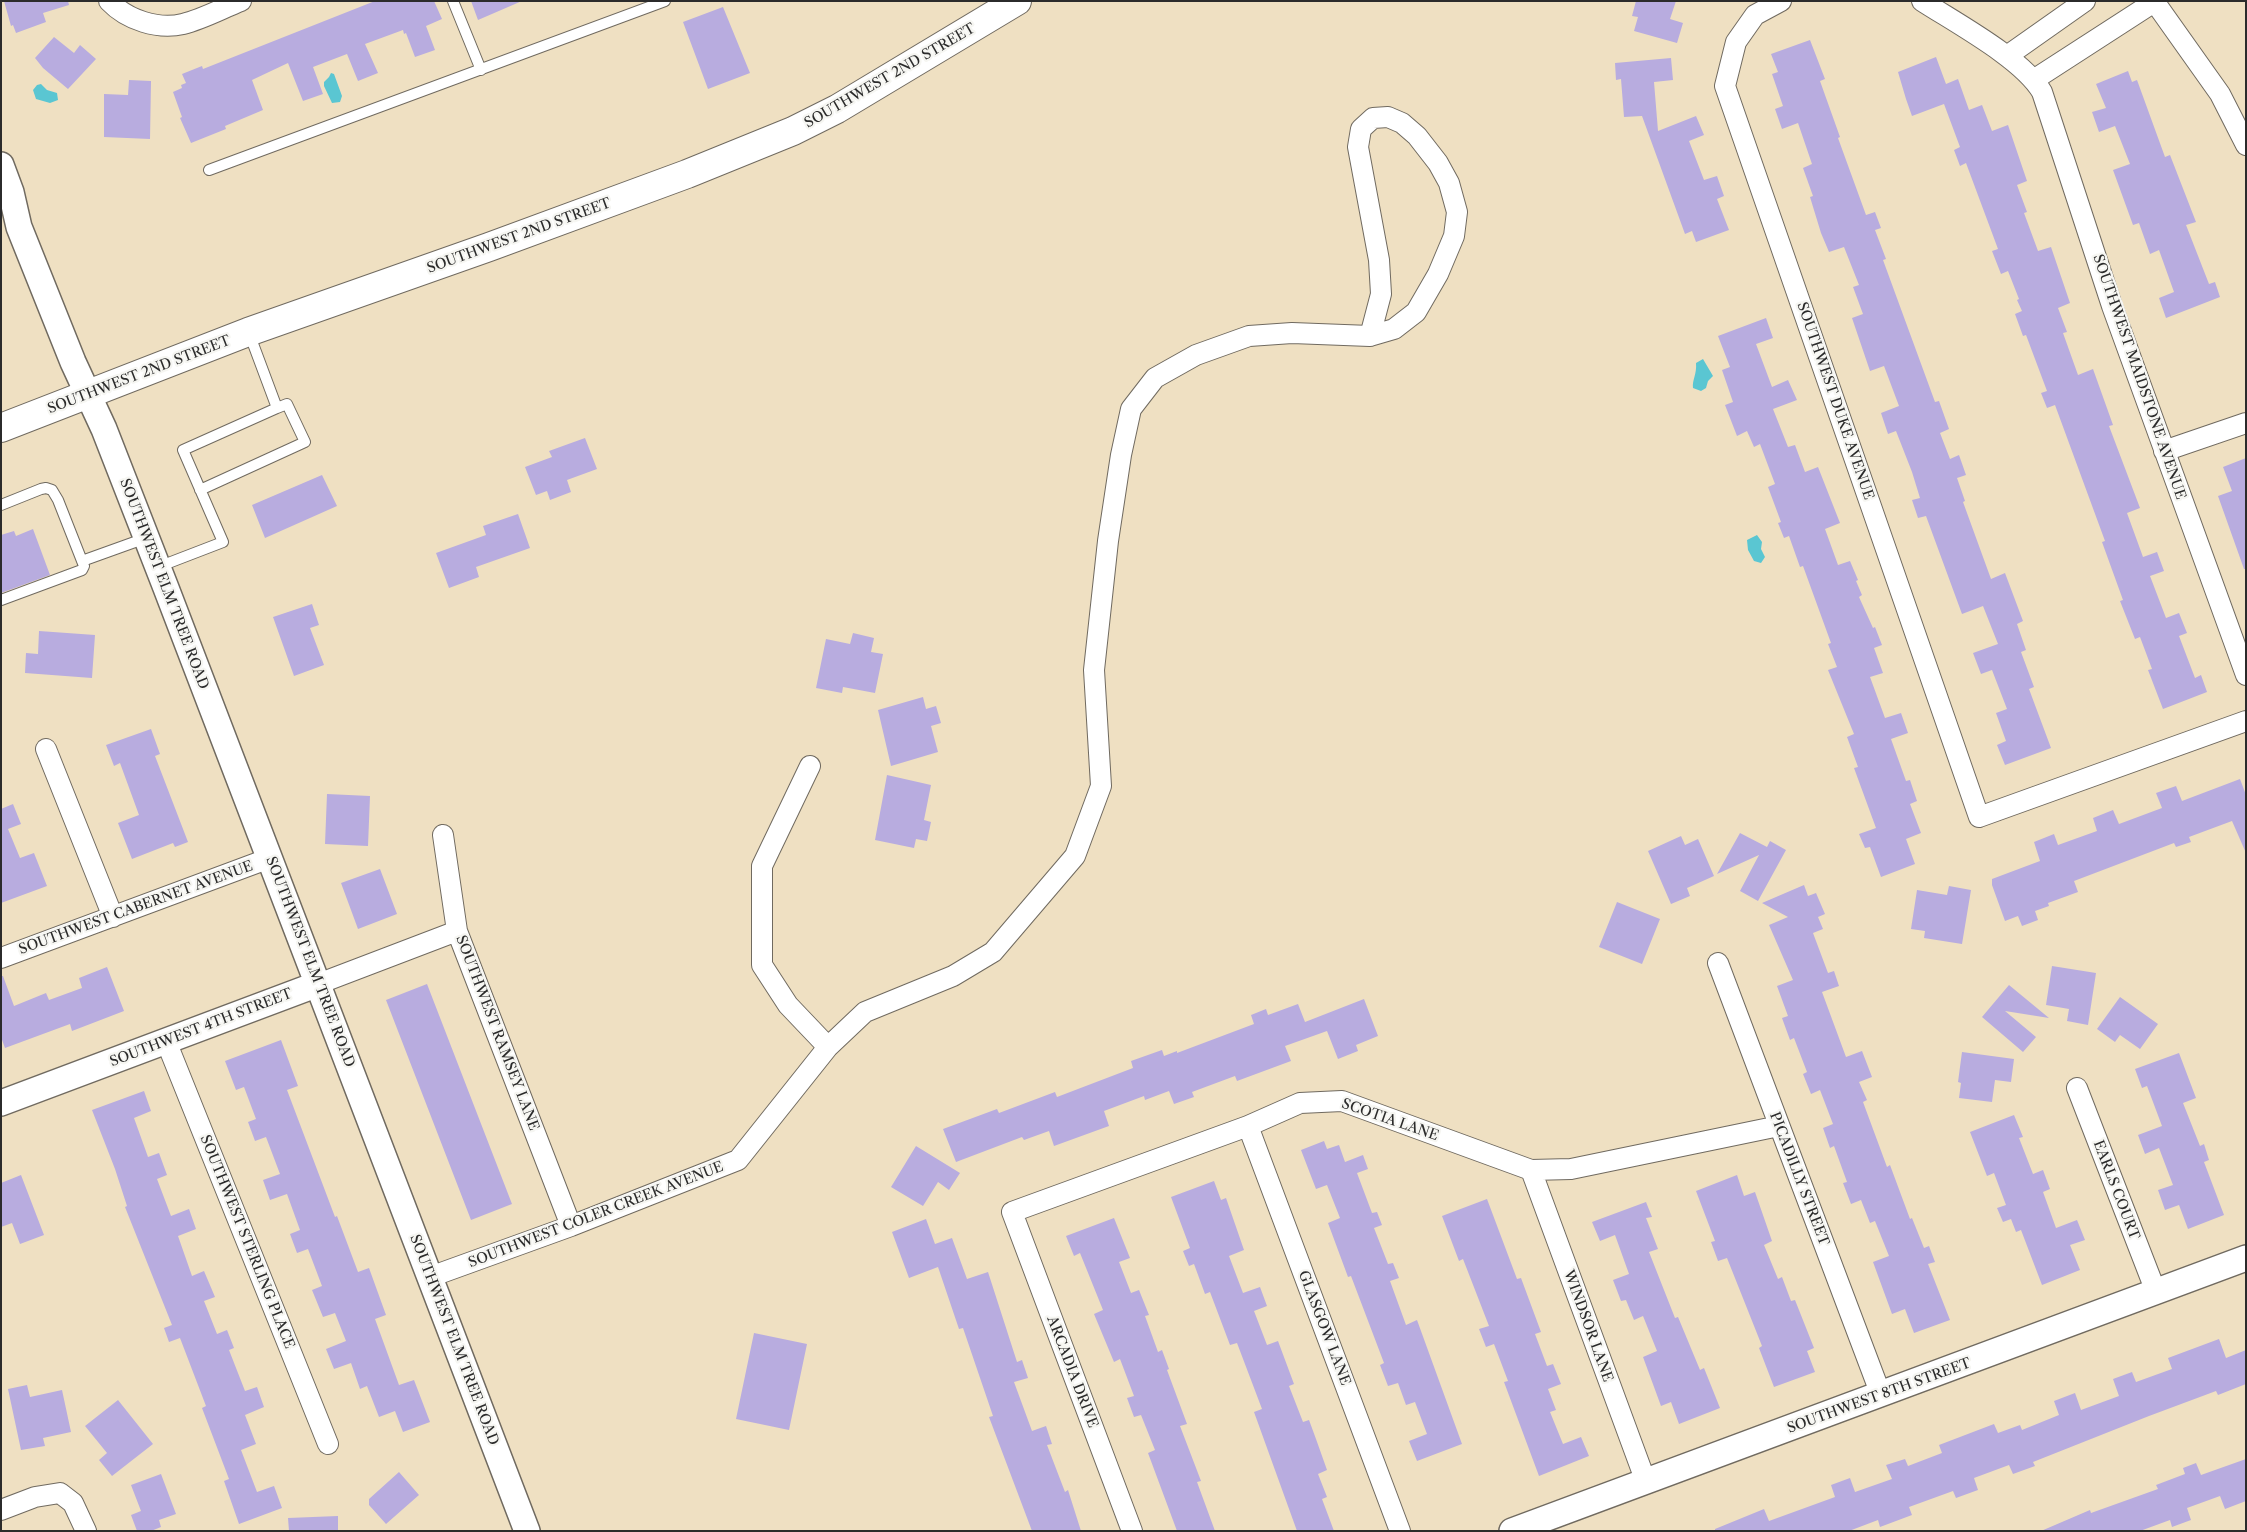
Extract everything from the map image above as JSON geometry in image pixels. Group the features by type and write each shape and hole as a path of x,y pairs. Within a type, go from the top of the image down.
{"main road":[{"name":"SOUTHWEST 2ND STREET","path":"1,428 248,332 489,247 793,131 836,109 1017,1"}],"street":[{"path":"109,1 124,14 154,25 183,24 241,1"},
{"name":"SOUTHWEST DUKE AVENUE","path":"1780,1 1756,15 1736,42 1725,86 1979,817 2246,721"},
{"path":"1922,1 2007,56 2035,79 2154,1 2220,94 2246,145"},
{"path":"2007,56 2085,1"},
{"name":"SOUTHWEST MAIDSTONE AVENUE","path":"2035,79 2042,92 2112,306 2246,675"},
{"name":"SOUTHWEST COLER CREEK AVENUE","path":"430,1277 571,1226 738,1160 828,1047 865,1012 953,976 993,952 1075,856 1101,786 1094,670 1108,541 1121,455 1131,409 1155,378 1196,355 1249,336 1292,333 1370,336 1394,329 1416,312 1438,274 1454,236 1457,212 1449,183 1438,163 1417,136 1402,123 1388,117 1373,118 1361,129 1358,147 1379,260 1381,294 1370,336"},
{"name":"SOUTHWEST ELM TREE ROAD","path":"1,165 11,192 19,227 104,429 527,1531"},
{"path":"2164,451 2246,423"},
{"path":"46,749 113,917"},
{"path":"810,766 762,866 762,965 788,1005 828,1047"},
{"name":"SOUTHWEST RAMSEY LANE","path":"443,835 457,931 571,1226"},
{"name":"SOUTHWEST CABERNET AVENUE","path":"1,958 270,858"},
{"name":"SOUTHWEST 4TH STREET","path":"1,1103 457,931"},
{"name":"PICADILLY STREET","path":"1718,964 1881,1395"},
{"name":"SOUTHWEST STERLING PLACE","path":"166,1041 328,1444"},
{"name":"EARLS COURT","path":"2077,1088 2156,1292"},
{"name":"SCOTIA LANE","path":"1012,1212 1248,1126 1300,1103 1342,1101 1530,1170 1571,1169 1779,1126"},
{"name":"GLASGOW LANE","path":"1248,1126 1400,1531"},
{"name":"WINDSOR LANE","path":"1530,1170 1646,1482"},
{"name":"ARCADIA DRIVE","path":"1012,1212 1132,1531"},
{"name":"SOUTHWEST 8TH STREET","path":"1512,1531 2246,1258"},
{"path":"1,1510 36,1497 60,1493 73,1503 86,1531"}],"lane":[{"path":"453,1 480,70"},
{"path":"209,170 665,1"},
{"path":"248,332 277,408"},
{"path":"157,567 223,542 200,490 183,450 287,404 305,442 200,490"},
{"path":"1,505 46,488 52,490 84,566 82,570 1,600"},
{"path":"82,561 146,538"}],"water":[{"path":"331,73 334,74 342,96 340,102 332,103 324,86 324,82"},
{"path":"41,84 47,90 57,93 58,100 50,103 36,99 33,90 37,85"},
{"path":"1703,359 1713,376 1708,381 1706,388 1701,391 1693,388 1693,385 1696,363"},
{"path":"1757,535 1762,542 1761,549 1765,557 1761,563 1754,561 1748,550 1747,540"}],"building":[{"path":"4,1 68,1 69,5 43,13 46,22 16,33 13,25 11,26"},
{"path":"375,1 434,1 442,19 426,26 435,50 415,57 406,33 404,34 403,30 365,44 378,73 358,81 347,54 313,67 323,94 303,101 288,63 252,80 263,110 225,126 226,129 191,143 180,118 182,117 173,92 182,88 181,85 186,83 182,74 202,66 203,69"},
{"path":"471,1 522,1 478,20"},
{"path":"1636,1 1676,1 1670,19 1683,23 1677,43 1634,31 1638,17 1632,16"},
{"path":"723,7 750,73 708,89 683,22"},
{"path":"54,37 74,53 80,45 96,59 68,89 43,68 35,58"},
{"path":"1810,40 1825,79 1820,81 1840,137 1838,138 1866,215 1875,212 1881,228 1875,230 1886,259 1883,260 1935,402 1939,401 1949,429 1940,433 1950,459 1959,455 1966,475 1957,478 1965,501 1963,502 1991,579 2005,573 2023,621 2017,624 2026,650 2021,652 2034,687 2029,689 2051,748 2005,765 1997,745 2006,741 1996,713 2007,709 1992,670 1981,674 1973,653 1998,644 1983,606 1962,614 1926,516 1918,518 1912,500 1920,498 1912,472 1896,431 1888,434 1881,413 1899,406 1884,366 1870,371 1852,318 1863,314 1853,287 1859,285 1844,247 1829,252 1821,233 1810,197 1813,196 1803,168 1812,164 1798,123 1782,129 1775,109 1783,106 1772,74 1778,72 1771,54"},
{"path":"1936,57 1946,84 1958,79 1969,110 1982,105 1992,131 2008,125 2027,181 2017,185 2027,212 2024,213 2038,251 2051,247 2070,303 2058,308 2067,332 2063,333 2078,375 2093,369 2113,425 2109,426 2140,508 2127,513 2143,557 2157,552 2164,571 2150,576 2166,618 2179,613 2187,633 2179,636 2195,678 2201,675 2207,692 2163,709 2148,670 2152,669 2140,637 2135,639 2120,601 2123,600 2102,542 2105,541 2055,405 2047,408 2041,393 2047,391 2026,335 2023,336 2015,314 2022,311 2017,300 2019,299 2008,271 2001,274 1992,251 1998,249 1966,163 1960,166 1954,150 1960,147 1944,104 1912,116 1906,99 1898,72"},
{"path":"1671,58 1673,80 1654,82 1658,131 1696,116 1704,135 1689,141 1704,180 1717,176 1724,196 1717,199 1729,230 1696,242 1692,231 1685,234 1642,116 1624,117 1621,79 1616,80 1615,63"},
{"path":"2128,71 2132,82 2137,80 2165,157 2170,155 2196,222 2186,225 2209,284 2215,282 2220,297 2166,318 2159,298 2174,292 2159,250 2150,254 2139,223 2133,225 2113,170 2130,164 2115,126 2099,132 2092,112 2106,108 2096,84"},
{"path":"129,80 151,81 150,139 104,137 104,94 128,95"},
{"path":"1766,318 1773,338 1756,344 1772,387 1788,380 1797,400 1773,409 1788,447 1795,445 1805,472 1818,467 1840,523 1825,529 1838,565 1850,561 1862,595 1859,597 1882,645 1874,648 1883,673 1870,677 1885,718 1901,713 1908,733 1891,739 1906,781 1910,780 1917,801 1910,804 1921,833 1906,839 1915,864 1881,877 1870,847 1865,848 1859,834 1876,828 1854,768 1858,767 1847,737 1854,734 1828,670 1837,667 1828,644 1831,643 1803,566 1800,567 1789,536 1784,538 1778,523 1781,522 1768,487 1775,484 1760,444 1754,447 1747,431 1737,436 1725,405 1733,402 1722,370 1730,367 1718,336"},
{"path":"585,438 597,469 567,480 571,492 550,500 547,491 536,495 525,467 552,457 549,451"},
{"path":"2246,458 2246,569 2244,569 2218,496 2232,491 2223,467"},
{"path":"322,475 337,506 265,538 252,505"},
{"path":"518,514 530,548 476,567 479,577 449,588 436,553 486,535 483,526"},
{"path":"33,529 50,575 1,593 1,535 14,531 16,536"},
{"path":"312,604 319,625 310,628 324,665 294,676 273,617"},
{"path":"39,631 95,635 92,678 25,673 26,653 38,654"},
{"path":"853,633 874,638 871,652 883,654 875,693 843,687 842,693 816,688 826,639 850,644"},
{"path":"923,697 926,709 936,706 941,723 931,726 938,752 891,766 878,710"},
{"path":"151,729 160,754 155,756 188,842 175,847 173,843 132,859 118,823 139,815 120,763 114,766 106,745"},
{"path":"887,775 931,785 924,820 931,822 927,841 916,839 914,848 875,840"},
{"path":"2240,779 2246,795 2246,853 2232,821 2189,837 2191,842 2176,847 2174,843 2074,881 2078,892 2048,903 2049,906 2035,911 2038,920 2022,926 2018,916 2005,921 1992,885 1992,879 2040,861 2034,842 2054,834 2058,845 2097,831 2093,818 2113,810 2119,824 2162,808 2156,793 2176,786 2182,801"},
{"path":"327,794 370,796 368,846 325,844"},
{"path":"13,804 21,824 8,829 20,858 34,853 47,886 1,903 1,809"},
{"path":"1740,833 1767,847 1770,841 1786,850 1758,901 1740,891 1759,855 1717,874"},
{"path":"1681,836 1685,845 1698,839 1714,876 1687,888 1690,896 1671,904 1648,851"},
{"path":"380,869 397,914 358,929 341,883"},
{"path":"1804,885 1808,896 1816,893 1825,914 1818,917 1823,929 1813,933 1828,973 1834,971 1839,986 1822,992 1846,1057 1862,1051 1872,1077 1859,1082 1867,1100 1863,1102 1887,1167 1890,1165 1910,1219 1912,1218 1924,1248 1929,1246 1935,1262 1928,1264 1950,1320 1914,1333 1905,1309 1892,1314 1873,1262 1889,1256 1875,1221 1870,1223 1861,1200 1851,1204 1843,1183 1847,1182 1834,1146 1830,1148 1823,1128 1833,1124 1820,1090 1811,1094 1803,1074 1807,1072 1794,1038 1790,1040 1782,1018 1788,1016 1777,986 1793,980 1769,925 1788,917 1762,903"},
{"path":"1949,886 1971,890 1962,944 1924,938 1925,931 1911,929 1917,890 1947,895"},
{"path":"1617,902 1660,919 1642,964 1599,947"},
{"path":"2052,966 2096,973 2088,1025 2067,1021 2069,1009 2046,1005"},
{"path":"107,967 124,1011 72,1031 70,1024 5,1048 1,1037 1,976 3,976 14,1006 46,993 49,1000 82,988 79,978"},
{"path":"427,984 512,1204 471,1220 386,1000"},
{"path":"2009,985 2049,1018 2005,1011 2036,1037 2023,1052 1982,1017"},
{"path":"2120,997 2158,1024 2140,1049 2120,1035 2115,1042 2097,1029"},
{"path":"1364,999 1378,1036 1356,1045 1358,1051 1338,1059 1327,1031 1285,1046 1291,1061 1237,1081 1235,1076 1192,1092 1194,1097 1174,1104 1169,1091 1145,1100 1144,1096 1104,1111 1109,1126 1054,1146 1049,1131 1024,1140 1022,1137 956,1162 943,1129 997,1109 999,1113 1055,1092 1057,1097 1133,1068 1131,1061 1162,1050 1164,1056 1177,1051 1177,1053 1254,1024 1251,1015 1266,1009 1268,1015 1298,1004 1305,1022"},
{"path":"281,1040 298,1086 287,1090 358,1272 369,1268 386,1315 375,1319 399,1385 414,1380 430,1422 403,1432 395,1411 379,1417 367,1386 360,1389 351,1363 334,1369 326,1349 346,1341 335,1313 323,1317 312,1290 322,1286 308,1249 297,1253 290,1234 300,1230 287,1194 270,1200 263,1180 280,1174 266,1137 255,1141 248,1122 256,1119 244,1087 236,1090 225,1061"},
{"path":"1962,1052 2014,1059 2011,1082 1995,1080 1992,1102 1959,1098 1961,1083 1958,1082"},
{"path":"2179,1053 2196,1098 2183,1103 2200,1146 2204,1144 2209,1160 2204,1162 2224,1215 2188,1229 2179,1205 2165,1210 2158,1190 2173,1185 2159,1148 2145,1154 2138,1135 2162,1126 2147,1086 2142,1088 2135,1069"},
{"path":"144,1091 151,1111 134,1118 148,1157 159,1153 167,1175 157,1179 171,1216 189,1209 196,1229 178,1236 192,1276 204,1271 215,1297 204,1301 217,1334 227,1330 234,1348 229,1350 245,1391 257,1387 264,1407 245,1415 256,1444 241,1450 257,1492 274,1486 282,1508 239,1524 224,1481 229,1479 202,1408 206,1406 180,1338 169,1342 164,1328 172,1325 125,1207 127,1206 115,1169 92,1110"},
{"path":"2014,1115 2023,1137 2019,1138 2033,1174 2043,1170 2050,1189 2043,1192 2056,1228 2077,1220 2085,1240 2070,1245 2080,1270 2042,1285 2021,1230 2016,1232 2011,1219 2003,1222 1997,1208 2006,1205 1994,1173 1987,1176 1970,1132"},
{"path":"1324,1141 1327,1149 1339,1145 1345,1162 1363,1155 1368,1169 1357,1173 1372,1213 1377,1212 1382,1225 1374,1228 1388,1264 1393,1263 1399,1278 1390,1281 1406,1325 1417,1320 1462,1444 1417,1461 1409,1441 1427,1434 1415,1402 1406,1405 1398,1383 1388,1386 1380,1365 1384,1363 1351,1276 1348,1277 1328,1223 1340,1218 1327,1185 1316,1189 1301,1150"},
{"path":"916,1146 960,1173 949,1190 938,1182 923,1206 891,1187"},
{"path":"21,1175 44,1235 20,1244 12,1223 1,1227 1,1183"},
{"path":"1737,1175 1744,1196 1755,1192 1772,1241 1764,1245 1778,1279 1782,1277 1791,1301 1795,1300 1814,1348 1807,1351 1815,1372 1774,1387 1759,1348 1762,1346 1727,1258 1718,1261 1711,1242 1715,1241 1696,1191"},
{"path":"1214,1181 1221,1200 1226,1198 1244,1250 1229,1256 1243,1293 1260,1287 1267,1306 1254,1311 1267,1345 1278,1341 1294,1384 1289,1386 1303,1422 1309,1420 1327,1470 1318,1474 1327,1497 1322,1499 1334,1531 1297,1531 1254,1412 1262,1409 1237,1343 1230,1345 1210,1292 1205,1294 1194,1264 1189,1266 1183,1251 1190,1248 1171,1197"},
{"path":"1487,1199 1517,1279 1521,1278 1541,1332 1535,1334 1547,1366 1553,1364 1561,1384 1548,1389 1556,1410 1550,1412 1563,1444 1581,1437 1589,1456 1539,1476 1504,1382 1508,1381 1494,1344 1486,1347 1479,1329 1489,1326 1463,1259 1459,1261 1442,1216"},
{"path":"1646,1202 1652,1217 1646,1218 1658,1249 1649,1252 1675,1318 1678,1317 1700,1370 1704,1368 1720,1408 1679,1424 1671,1402 1661,1406 1643,1357 1657,1351 1643,1316 1634,1320 1626,1300 1621,1301 1613,1280 1629,1274 1615,1235 1600,1241 1592,1222"},
{"path":"1114,1218 1130,1258 1119,1262 1131,1293 1139,1290 1149,1315 1145,1316 1158,1352 1162,1350 1169,1369 1167,1370 1187,1424 1180,1426 1201,1481 1197,1482 1215,1531 1177,1531 1148,1453 1155,1450 1141,1415 1134,1417 1127,1398 1134,1396 1120,1359 1114,1362 1094,1314 1103,1310 1080,1253 1074,1256 1066,1236"},
{"path":"926,1219 935,1244 952,1238 967,1279 988,1272 1017,1362 1022,1360 1028,1378 1014,1382 1032,1431 1046,1426 1052,1444 1047,1445 1065,1492 1068,1490 1081,1531 1032,1531 989,1417 993,1416 963,1328 959,1329 938,1267 909,1278 892,1232"},
{"path":"754,1333 807,1344 789,1430 736,1419"},
{"path":"2219,1339 2226,1358 2246,1350 2246,1384 2218,1395 2216,1391 2149,1416 2033,1462 2035,1466 2013,1474 2009,1465 1974,1478 1978,1490 1956,1498 1953,1491 1909,1507 1912,1515 1880,1527 1878,1520 1849,1531 1715,1531 1715,1529 1764,1509 1769,1521 1835,1497 1831,1485 1850,1478 1855,1492 1892,1479 1886,1465 1905,1459 1908,1466 1942,1453 1939,1445 1994,1424 1998,1433 2020,1425 2022,1430 2059,1415 2054,1401 2075,1393 2081,1410 2119,1396 2113,1379 2132,1372 2136,1382 2172,1369 2168,1358"},
{"path":"27,1385 30,1397 62,1390 71,1432 43,1438 45,1446 21,1450 8,1389"},
{"path":"118,1400 153,1444 112,1476 99,1460 107,1453 85,1426"},
{"path":"2246,1459 2246,1501 2225,1509 2220,1496 2187,1508 2191,1520 2172,1527 2170,1520 2140,1531 2041,1531 2090,1510 2091,1513 2158,1489 2156,1485 2185,1474 2183,1468 2196,1463 2201,1475"},
{"path":"399,1472 419,1495 386,1524 369,1505 369,1499"},
{"path":"161,1474 176,1514 159,1520 161,1527 151,1531 137,1531 131,1515 141,1511 131,1485"},
{"path":"338,1516 338,1531 289,1531 288,1518"}]}
